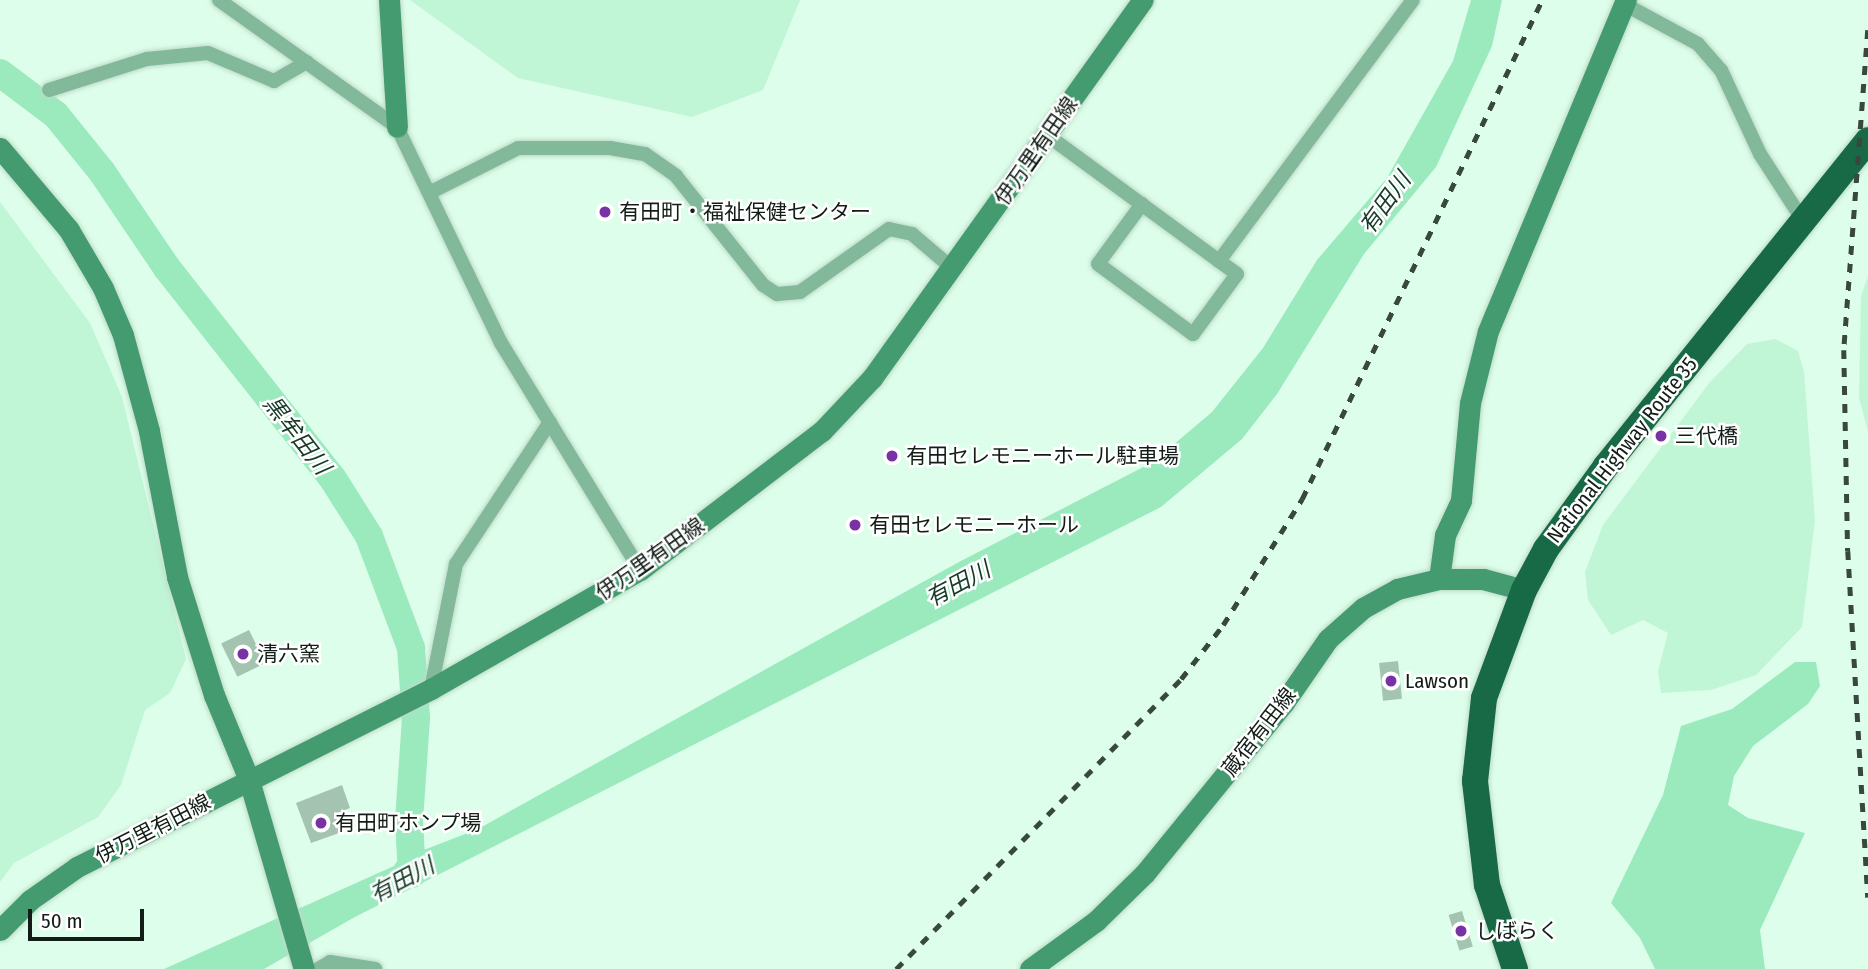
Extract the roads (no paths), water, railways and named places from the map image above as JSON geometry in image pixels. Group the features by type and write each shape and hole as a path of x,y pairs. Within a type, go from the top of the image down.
{"highway":[{"name":"National Highway Route 35","path":"1515,969 1487,885 1475,781 1484,698 1524,590 1546,549 1606,466 1868,140"}],"main road":[{"path":"389,0 397,127"},
{"name":"伊万里有田線","path":"0,930 30,900 77,867 431,689 640,570 822,431 872,378 1143,0"},
{"path":"1439,579 1445,535 1461,499 1470,403 1488,331 1622,1"},
{"path":"0,148 69,230 103,288 123,335 149,431 177,577 214,695 249,780 304,969"},
{"name":"蔵宿有田線","path":"1030,969 1096,921 1144,873 1283,704 1328,639 1363,608 1397,589 1439,579 1483,579 1524,590"}],"street":[{"path":"219,0 397,127 433,191 501,342 640,570"},
{"path":"1219,261 1413,0"},
{"path":"1622,1 1698,44 1721,70 1760,154 1804,222"},
{"path":"49,90 159,58 208,53 274,82 307,62"},
{"path":"1047,135 1142,204 1237,274 1192,334 1098,264 1142,204"},
{"path":"433,191 518,148 610,148 645,154 676,176 763,285 777,294 800,292 889,229 912,234 952,268"},
{"path":"431,689 456,564 550,422"},
{"path":"318,969 330,962 375,969"}],"water":[{"name":"有田川","path":"1471,0 1502,0 1492,46 1436,167 1364,254 1277,394 1242,439 1161,507 353,918 264,969 164,969 394,866 403,852 416,853 478,829 959,562 1153,462 1212,412 1263,348 1317,260 1387,178 1453,61"},
{"path":"1795,662 1816,662 1820,686 1808,704 1753,746 1734,776 1728,805 1748,818 1805,833 1760,930 1765,969 1655,969 1640,938 1611,903 1663,795 1681,726 1732,709"}],"waterway":[{"name":"黒牟田川","path":"0,73 56,115 102,172 167,268 333,479 369,536 411,648 416,718 409,822 412,874"}],"railway":[{"path":"896,969 1181,679 1223,625 1302,499 1542,0"},
{"path":"1868,30 1844,350 1848,551 1868,897"}],"place":[{"name":"有田町・福祉保健センター","path":"605,212"},
{"name":"三代橋","path":"1661,436"},
{"name":"有田セレモニーホール駐車場","path":"892,456"},
{"name":"有田セレモニーホール","path":"855,525"},
{"name":"清六窯","path":"243,654"},
{"name":"Lawson","path":"1391,681"},
{"name":"有田町ホンプ場","path":"321,823"},
{"name":"しばらく","path":"1461,931"}]}
